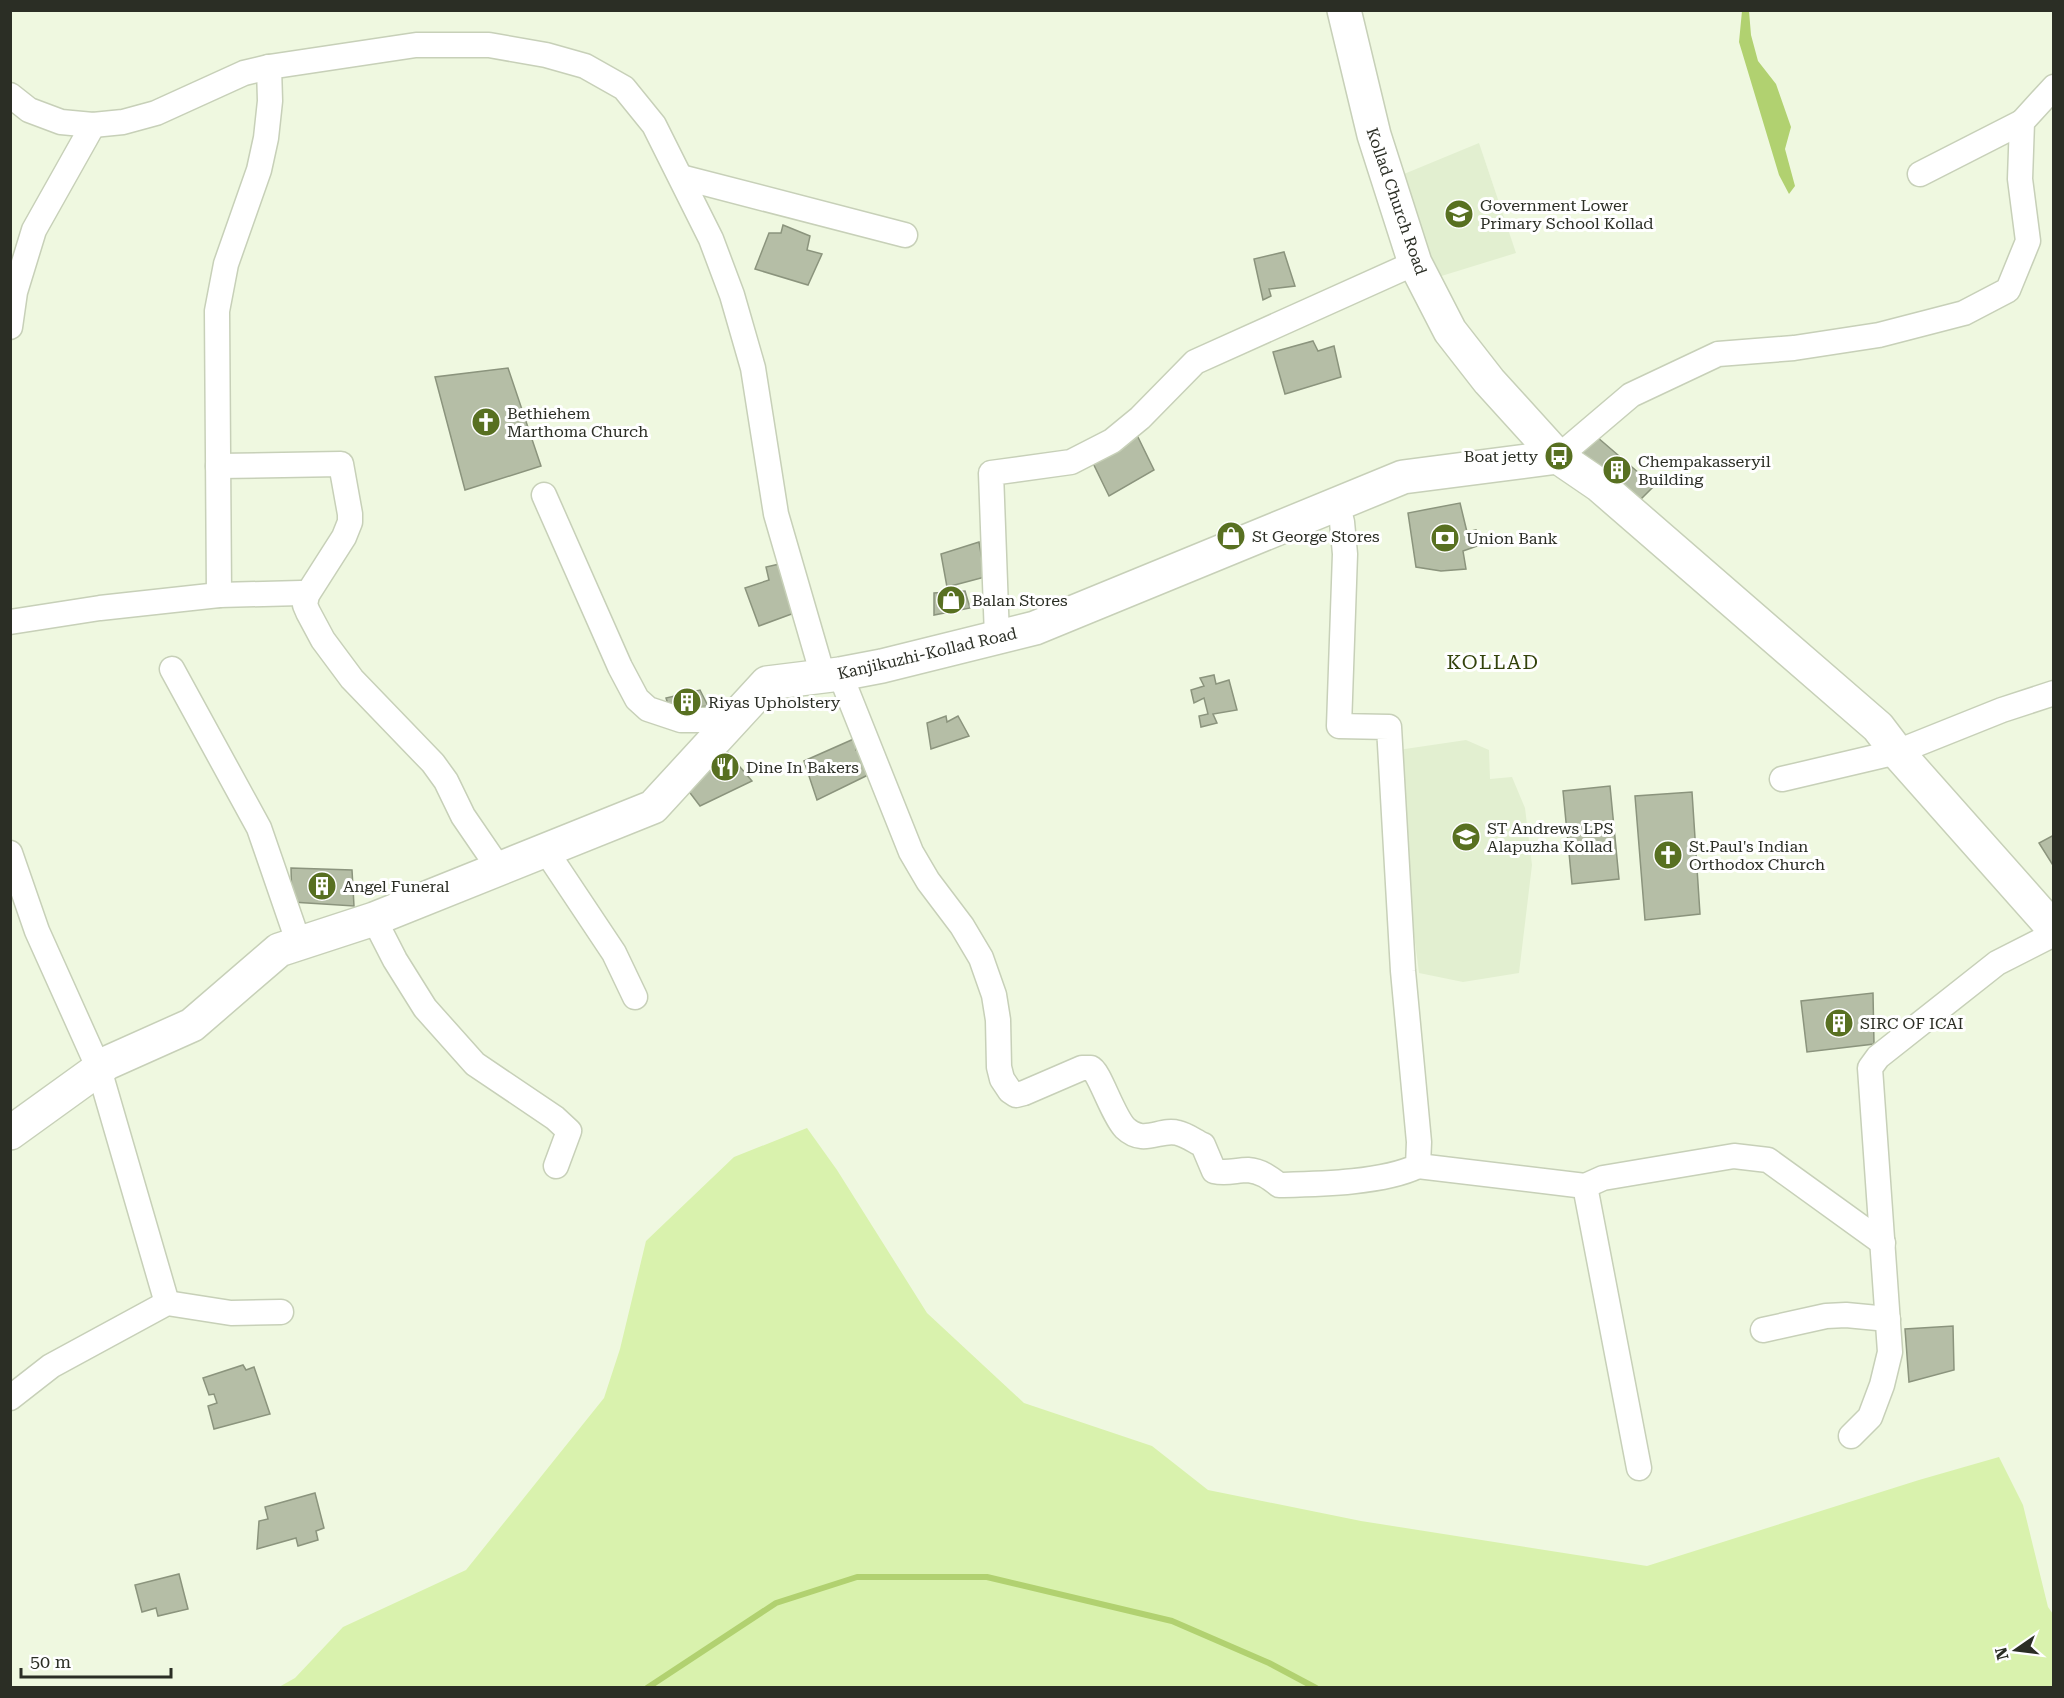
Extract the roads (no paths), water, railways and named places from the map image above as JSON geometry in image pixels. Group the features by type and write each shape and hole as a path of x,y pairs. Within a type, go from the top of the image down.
{"main road":[{"name":"Kollad Church Road","path":"1344,10 1374,135 1415,263 1450,331 1489,381 1558,457 1599,485 1878,727 1897,752 2054,929"},
{"name":"Kanjikuzhi-Kollad Road","path":"10,1133 107,1063 192,1025 279,950 374,919 653,807 767,682 831,675 1035,628 1403,477 1558,457"}],"street":[{"path":"10,95 29,110 61,122 93,124 123,122 156,113 243,73 416,45 489,45 546,56 585,66 624,88 654,125 711,239 735,305 753,368 776,514 831,675 911,852 981,958 994,995 998,1020 999,1067 1002,1079 1010,1091 1016,1095 1082,1068 1091,1068 1098,1073 1118,1119 1136,1136 1147,1137 1177,1132 1203,1145 1214,1171 1224,1174 1248,1170 1264,1174 1279,1185 1402,1174 1418,1166 1585,1186 1603,1178 1734,1156 1768,1160 1883,1243"},
{"path":"219,595 216,330 218,299 226,264 259,170 266,138 270,101 269,67"},
{"path":"1920,174 2022,122 2054,87"},
{"path":"1558,457 1631,395 1718,354 1794,348 1879,335 1964,313 2008,290 2028,241 2020,179 2022,122"},
{"path":"10,327 15,292 34,230 93,124"},
{"path":"681,177 905,235"},
{"path":"997,637 991,473 1071,462 1112,441 1140,418 1195,362 1415,263"},
{"path":"218,466 341,464 350,522 344,537 307,595 305,605 323,640 352,679 433,763 446,781 463,816 500,870"},
{"path":"544,495 616,658 637,699 648,709 681,720 734,720"},
{"path":"1337,504 1342,522 1345,554 1339,726 1389,727 1403,971 1419,1142 1418,1166"},
{"path":"10,622 100,608 219,595 302,593 307,595"},
{"path":"172,669 259,828 299,944"},
{"path":"1782,779 1897,752 2002,710 2054,693"},
{"path":"546,851 614,953 634,997"},
{"path":"10,853 37,931 99,1069 167,1302"},
{"path":"374,919 395,960 425,1008 475,1064 569,1131 556,1166"},
{"path":"1851,1436 1870,1417 1882,1385 1890,1352 1870,1068 1878,1057 1997,963 2054,934"},
{"path":"1585,1186 1639,1468"},
{"path":"10,1398 51,1366 167,1302 231,1313 281,1312"},
{"path":"1763,1330 1826,1316 1846,1315 1888,1319"}],"waterway":[{"path":"647,1688 776,1603 857,1577 987,1577 1172,1621 1269,1663 1316,1688"}],"place":[{"name":"Government Lower Primary School Kollad","path":"1459,214"},
{"name":"Bethiehem Marthoma Church","path":"486,422"},
{"name":"Boat jetty","path":"1559,456"},
{"name":"Chempakasseryil Building","path":"1617,470"},
{"name":"St George Stores","path":"1231,536"},
{"name":"Union Bank","path":"1445,538"},
{"name":"Balan Stores","path":"951,600"},
{"name":"Riyas Upholstery","path":"687,702"},
{"name":"Dine In Bakers","path":"725,767"},
{"name":"ST Andrews LPS Alapuzha Kollad","path":"1466,837"},
{"name":"St.Paul's Indian Orthodox Church","path":"1668,855"},
{"name":"Angel Funeral","path":"322,886"},
{"name":"SIRC OF ICAI","path":"1839,1023"}],"district":[{"name":"KOLLAD","path":"1493,662"}]}
